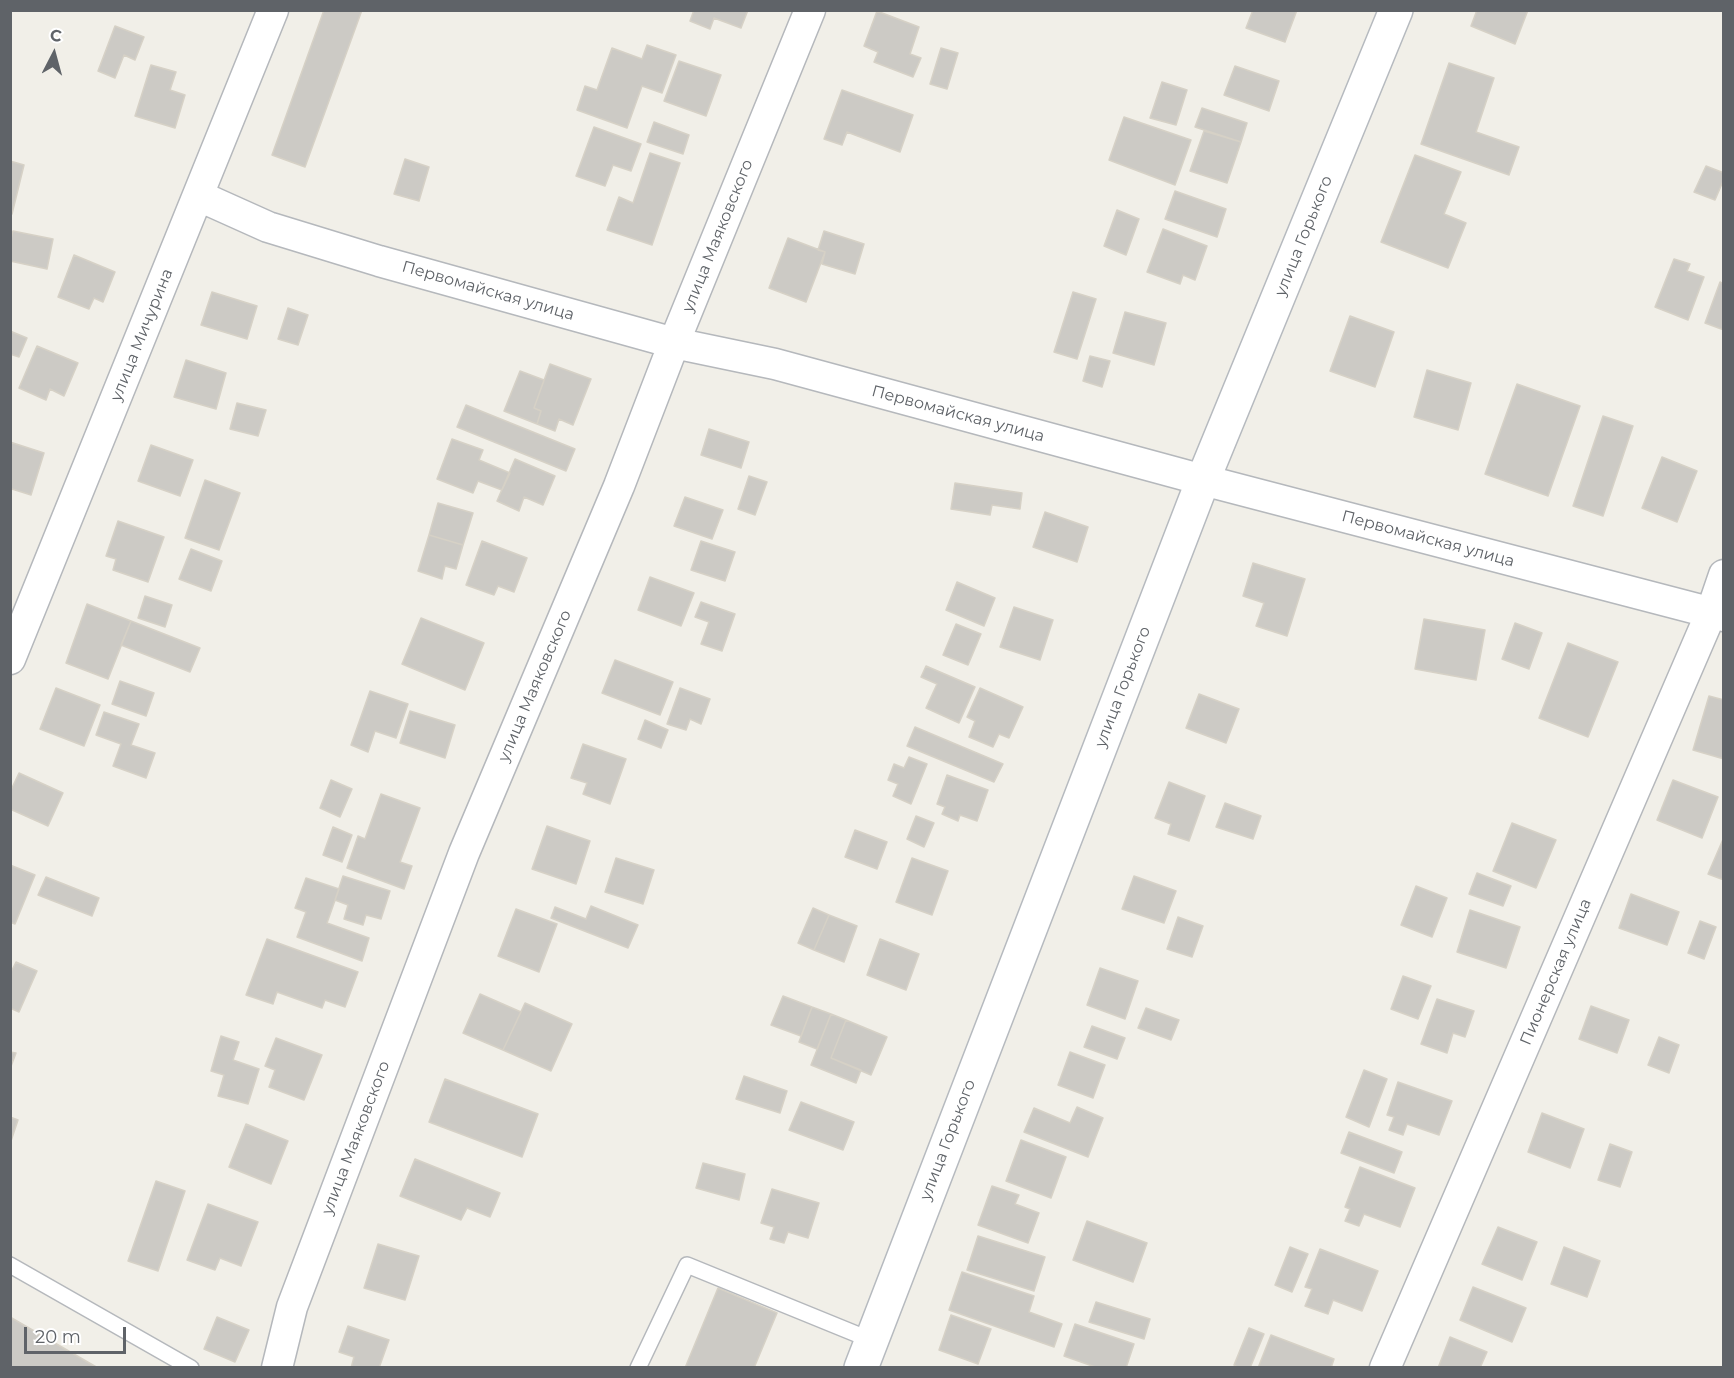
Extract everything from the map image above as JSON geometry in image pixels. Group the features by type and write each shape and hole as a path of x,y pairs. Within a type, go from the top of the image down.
{"street":[{"name":"улица Мичурина","path":"10,659 273,10"},
{"name":"улица Маяковского","path":"277,1368 292,1307 464,853 619,486 674,343 810,10"},
{"name":"улица Горького","path":"866,1354 1203,480 1396,10"},
{"name":"Первомайская улица","path":"199,196 267,226 380,261 674,343 775,364 1203,480 1717,615"},
{"name":"Пионерская улица","path":"1385,1368 1717,615 1724,575"}],"lane":[{"path":"638,1368 687,1264 866,1354"},
{"path":"10,1265 191,1368"}],"building":[{"path":"324,10 362,10 305,167 272,155"},
{"path":"694,10 748,10 741,28 714,18 710,29 690,21"},
{"path":"1253,10 1297,10 1285,42 1246,28"},
{"path":"1477,10 1528,10 1515,44 1471,26"},
{"path":"877,11 919,27 910,54 921,58 913,77 874,62 878,52 864,46"},
{"path":"115,26 144,37 135,60 124,55 115,78 98,71"},
{"path":"647,45 676,55 662,93 642,86 627,128 577,110 585,86 597,90 612,48 642,59"},
{"path":"941,48 958,53 947,89 930,84"},
{"path":"679,61 721,75 706,116 664,101"},
{"path":"1449,63 1494,78 1476,132 1519,147 1509,175 1421,144"},
{"path":"151,65 176,72 170,90 185,95 175,128 135,116"},
{"path":"1235,66 1279,81 1269,111 1224,95"},
{"path":"1162,82 1187,90 1176,125 1150,118"},
{"path":"842,90 913,115 900,152 847,132 842,145 824,139"},
{"path":"1202,108 1247,123 1241,142 1195,127"},
{"path":"1124,117 1191,140 1175,185 1109,160"},
{"path":"654,122 689,135 683,154 647,142"},
{"path":"594,127 641,144 631,171 613,165 605,186 576,176"},
{"path":"1204,131 1241,142 1227,183 1190,171"},
{"path":"650,153 680,163 652,245 607,230 619,197 633,203"},
{"path":"1415,155 1461,172 1444,214 1466,223 1448,268 1381,242"},
{"path":"405,159 429,167 419,201 394,194"},
{"path":"10,161 24,165 12,214 10,214"},
{"path":"1706,166 1724,173 1724,179 1715,200 1694,192"},
{"path":"1175,191 1226,209 1217,237 1165,219"},
{"path":"1117,210 1139,219 1126,255 1104,246"},
{"path":"1163,229 1207,246 1195,280 1183,275 1180,284 1147,272"},
{"path":"13,231 53,239 47,269 10,261 10,242"},
{"path":"824,231 864,244 855,274 822,264 825,252 818,250"},
{"path":"788,238 825,252 806,302 769,288"},
{"path":"74,255 115,272 103,302 94,298 89,309 58,297"},
{"path":"1674,259 1690,264 1687,271 1704,277 1688,320 1655,307"},
{"path":"1720,282 1724,284 1724,330 1705,323"},
{"path":"212,292 257,306 247,339 201,325"},
{"path":"1073,292 1096,299 1077,359 1054,352"},
{"path":"288,308 308,315 298,345 278,339"},
{"path":"1125,312 1166,323 1154,365 1113,353"},
{"path":"1350,316 1394,332 1375,387 1330,371"},
{"path":"10,331 27,338 19,357 10,354"},
{"path":"37,346 78,363 64,396 50,389 46,400 19,388"},
{"path":"1090,356 1110,361 1102,387 1083,381"},
{"path":"186,360 226,373 216,409 174,397"},
{"path":"550,364 591,379 573,425 559,419 555,431 537,424 541,411 534,408"},
{"path":"1427,370 1471,383 1458,430 1414,417"},
{"path":"520,371 544,380 534,408 541,411 537,424 504,411"},
{"path":"1517,384 1580,406 1548,496 1485,474"},
{"path":"237,403 266,410 258,436 230,429"},
{"path":"466,405 575,449 566,471 457,427"},
{"path":"1603,416 1633,426 1603,516 1573,506"},
{"path":"709,429 749,442 741,468 701,455"},
{"path":"452,439 483,450 479,460 510,473 502,490 478,481 473,493 437,479"},
{"path":"10,442 44,453 31,495 12,489 10,493"},
{"path":"151,445 193,460 180,496 138,481"},
{"path":"1662,457 1697,471 1677,522 1642,508"},
{"path":"515,459 555,476 543,505 524,497 519,511 497,501"},
{"path":"749,476 767,482 755,515 738,509"},
{"path":"205,480 240,493 219,550 185,538"},
{"path":"955,483 1022,493 1020,509 992,505 990,515 951,509"},
{"path":"685,497 723,510 712,539 674,526"},
{"path":"438,503 473,513 463,545 429,535"},
{"path":"1045,512 1088,527 1077,562 1033,547"},
{"path":"118,521 164,537 148,582 113,570 116,559 106,556"},
{"path":"429,535 463,545 456,569 445,566 442,579 418,571"},
{"path":"482,541 527,558 514,592 498,586 494,595 466,585"},
{"path":"701,541 735,552 725,581 691,570"},
{"path":"191,549 222,561 211,591 179,579"},
{"path":"1253,563 1305,579 1287,636 1256,626 1264,603 1243,596"},
{"path":"650,577 694,593 681,626 638,610"},
{"path":"957,582 995,598 984,626 946,610"},
{"path":"145,596 172,605 165,627 138,618"},
{"path":"701,602 735,614 722,651 701,644 709,622 695,617"},
{"path":"87,604 131,621 108,679 66,663"},
{"path":"1014,607 1053,620 1040,660 1000,647"},
{"path":"421,618 484,643 465,690 402,664"},
{"path":"1424,619 1485,630 1476,680 1415,669"},
{"path":"131,621 200,648 190,672 121,645"},
{"path":"1515,623 1542,633 1529,669 1502,659"},
{"path":"956,624 981,634 968,665 943,655"},
{"path":"1568,643 1618,662 1588,737 1539,718"},
{"path":"615,660 673,682 660,715 602,693"},
{"path":"926,666 975,687 959,723 926,708 937,684 921,677"},
{"path":"120,681 154,693 146,716 112,704"},
{"path":"56,688 100,705 84,746 40,729"},
{"path":"680,688 710,699 701,724 690,719 686,730 667,724"},
{"path":"980,688 1023,707 1009,738 999,734 993,747 969,737 975,721 967,717"},
{"path":"370,691 408,704 396,738 375,731 368,752 351,745"},
{"path":"1199,694 1239,709 1226,743 1186,728"},
{"path":"1709,696 1724,700 1724,759 1693,750"},
{"path":"410,711 455,725 445,758 400,743"},
{"path":"104,712 139,724 131,745 155,753 146,778 113,766 121,744 96,735"},
{"path":"645,720 668,730 661,748 638,739"},
{"path":"915,727 1003,764 994,782 907,746"},
{"path":"583,744 626,759 610,804 583,794 587,783 571,778"},
{"path":"909,757 927,764 911,804 893,796 898,784 888,780 894,764 904,768"},
{"path":"19,773 63,793 48,826 10,809 10,792"},
{"path":"947,775 988,790 977,821 960,815 958,821 942,814 945,807 937,804"},
{"path":"331,780 352,789 340,817 320,808"},
{"path":"1673,780 1718,797 1702,838 1657,820"},
{"path":"1169,782 1205,796 1189,841 1168,834 1171,824 1155,818"},
{"path":"381,794 420,808 400,862 412,866 404,889 347,868 358,836 365,839"},
{"path":"1225,803 1261,816 1253,839 1216,827"},
{"path":"916,816 934,823 924,847 907,839"},
{"path":"1512,823 1556,840 1536,888 1493,871"},
{"path":"547,826 590,841 576,884 532,869"},
{"path":"333,827 352,835 342,862 323,855"},
{"path":"855,830 887,842 877,869 845,857"},
{"path":"1724,837 1724,880 1708,874"},
{"path":"616,858 654,870 643,904 605,892"},
{"path":"912,858 948,871 932,915 896,902"},
{"path":"10,865 35,875 15,924 10,922"},
{"path":"1477,873 1511,886 1503,906 1469,894"},
{"path":"343,876 390,891 381,919 366,915 363,925 344,919 348,905 335,900"},
{"path":"1134,876 1176,891 1164,923 1122,909"},
{"path":"46,877 99,898 92,916 38,895"},
{"path":"306,878 339,889 327,923 369,938 362,961 297,937 306,912 295,908"},
{"path":"1416,886 1447,898 1432,937 1401,925"},
{"path":"1631,894 1679,912 1667,945 1619,928"},
{"path":"591,906 638,925 628,948 551,918 555,907 586,919"},
{"path":"813,908 829,915 814,950 798,943"},
{"path":"516,909 557,924 539,972 498,956"},
{"path":"1470,910 1520,927 1506,968 1457,952"},
{"path":"829,915 857,926 844,962 814,950"},
{"path":"1178,917 1203,926 1192,957 1167,949"},
{"path":"1700,921 1716,927 1704,959 1688,953"},
{"path":"267,939 358,972 345,1007 325,1000 322,1008 277,992 273,1004 246,995"},
{"path":"880,939 919,954 906,990 867,975"},
{"path":"16,962 37,971 19,1012 10,1008 10,974"},
{"path":"1100,968 1138,981 1125,1019 1087,1005"},
{"path":"1403,976 1431,986 1418,1019 1391,1009"},
{"path":"480,994 521,1012 503,1050 463,1033"},
{"path":"783,996 812,1007 801,1036 771,1025"},
{"path":"1437,999 1474,1011 1465,1037 1453,1033 1447,1053 1421,1044"},
{"path":"525,1003 572,1024 551,1071 503,1050"},
{"path":"1591,1006 1629,1020 1617,1053 1579,1039"},
{"path":"812,1007 831,1014 817,1049 799,1042"},
{"path":"1146,1008 1179,1020 1171,1040 1138,1028"},
{"path":"831,1014 846,1020 831,1058 861,1070 856,1083 811,1065"},
{"path":"846,1020 887,1037 871,1075 831,1058"},
{"path":"1092,1026 1125,1038 1117,1059 1084,1047"},
{"path":"221,1036 239,1042 233,1060 259,1069 248,1104 218,1096 224,1075 211,1071"},
{"path":"1659,1037 1679,1045 1669,1073 1648,1065"},
{"path":"276,1038 322,1055 304,1100 269,1087 275,1070 265,1066"},
{"path":"10,1052 16,1053 10,1069"},
{"path":"1070,1052 1105,1065 1093,1098 1058,1085"},
{"path":"1364,1070 1387,1079 1369,1127 1346,1117"},
{"path":"744,1076 787,1091 780,1113 736,1099"},
{"path":"445,1079 538,1114 522,1157 429,1122"},
{"path":"1398,1082 1452,1101 1439,1135 1407,1124 1403,1135 1389,1130 1394,1117 1387,1115"},
{"path":"801,1102 854,1122 843,1150 789,1130"},
{"path":"1077,1107 1103,1118 1088,1157 1024,1132 1034,1108 1070,1123"},
{"path":"1542,1113 1584,1129 1570,1168 1528,1152"},
{"path":"10,1117 18,1120 10,1144"},
{"path":"246,1124 288,1141 271,1184 229,1167"},
{"path":"1349,1132 1402,1152 1394,1173 1341,1153"},
{"path":"1021,1140 1066,1157 1051,1198 1006,1181"},
{"path":"1610,1144 1632,1152 1620,1187 1598,1180"},
{"path":"415,1159 500,1193 490,1217 467,1208 461,1220 400,1196"},
{"path":"703,1163 745,1174 739,1200 696,1188"},
{"path":"1360,1167 1415,1188 1400,1227 1364,1214 1359,1226 1345,1221 1350,1209 1345,1207"},
{"path":"156,1181 185,1191 158,1271 128,1261"},
{"path":"992,1186 1019,1195 1015,1204 1039,1213 1028,1243 978,1225"},
{"path":"772,1189 819,1203 808,1238 788,1232 784,1243 770,1239 774,1227 761,1223"},
{"path":"208,1204 258,1222 241,1266 220,1258 215,1270 187,1260"},
{"path":"1087,1221 1147,1243 1133,1282 1073,1260"},
{"path":"1498,1227 1537,1242 1522,1280 1482,1264"},
{"path":"978,1236 1045,1257 1034,1291 967,1270"},
{"path":"378,1244 419,1256 405,1300 364,1288"},
{"path":"1290,1247 1308,1254 1292,1292 1275,1285"},
{"path":"1564,1247 1600,1261 1587,1297 1551,1284"},
{"path":"1320,1249 1378,1271 1362,1311 1333,1300 1328,1314 1305,1306 1312,1289 1305,1287"},
{"path":"962,1272 1034,1296 1029,1312 1062,1324 1054,1347 949,1310"},
{"path":"1473,1287 1526,1308 1512,1342 1460,1320"},
{"path":"718,1288 777,1313 754,1368 685,1368"},
{"path":"1096,1302 1150,1319 1144,1339 1089,1322"},
{"path":"951,1315 991,1329 978,1364 939,1350"},
{"path":"10,1317 98,1368 10,1368"},
{"path":"217,1317 249,1330 235,1362 204,1349"},
{"path":"1075,1324 1134,1344 1126,1368 1098,1368 1064,1356"},
{"path":"348,1326 389,1340 379,1368 351,1368 354,1357 339,1352"},
{"path":"1249,1328 1264,1334 1250,1368 1239,1368 1234,1365"},
{"path":"1271,1335 1334,1359 1331,1368 1258,1368"},
{"path":"1450,1337 1487,1352 1480,1368 1438,1368"}]}
